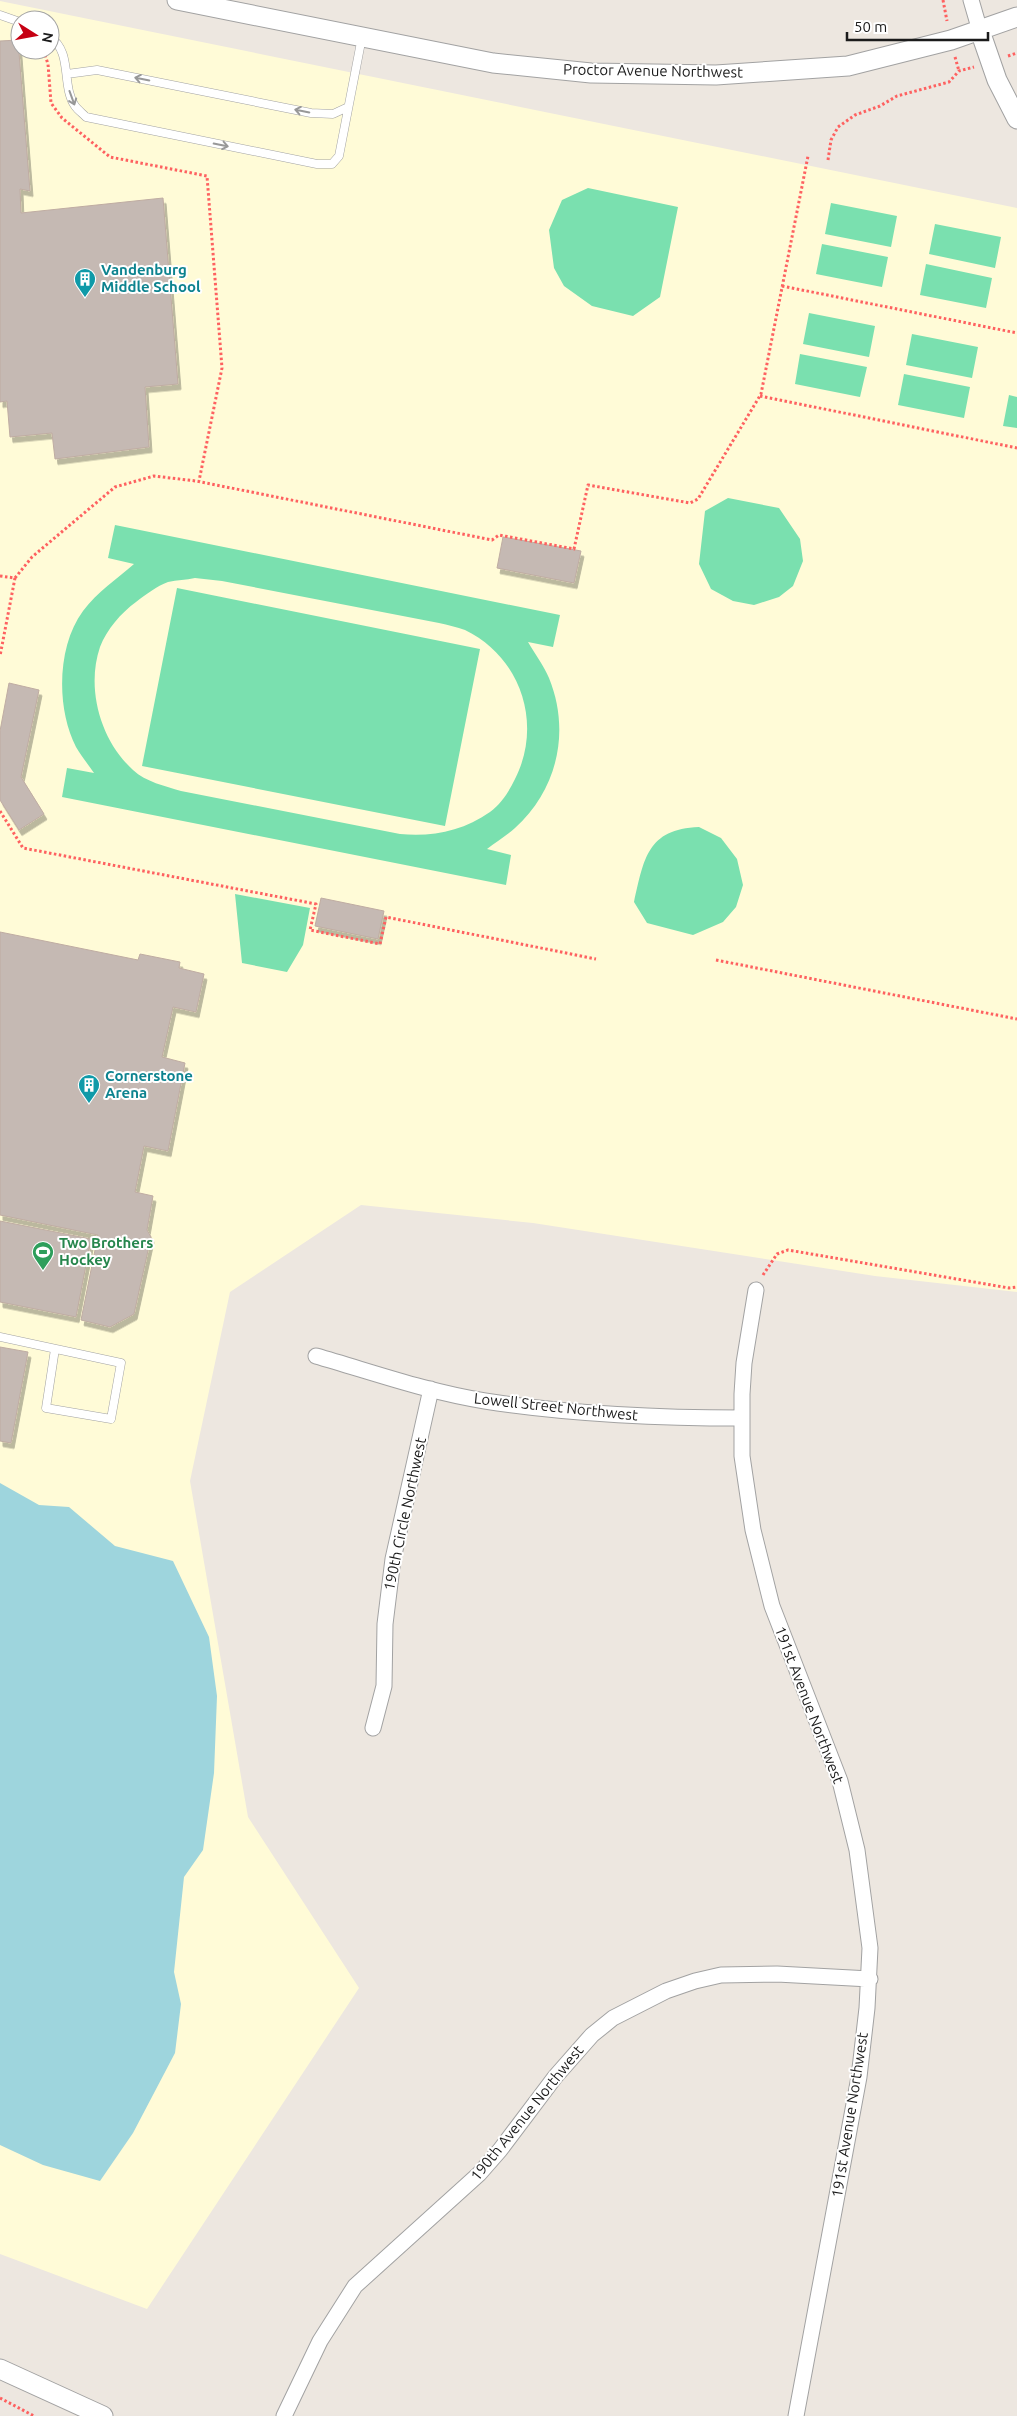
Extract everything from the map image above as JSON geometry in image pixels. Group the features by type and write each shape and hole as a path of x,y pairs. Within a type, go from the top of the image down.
{"street":[{"name":"Proctor Avenue Northwest","path":"177,0 493,63 591,73 716,75 848,66 952,40 1017,17"},
{"path":"971,0 991,62 1017,119"},
{"name":"191st Avenue Northwest","path":"756,1290 744,1363 742,1418 746,1490 761,1568 785,1642 814,1711 836,1772 857,1850 867,1916 870,1979 859,2077 796,2416"},
{"name":"Lowell Street Northwest","path":"316,1356 431,1389 485,1401 557,1410 683,1418 742,1418"},
{"name":"190th Circle Northwest","path":"373,1728 384,1686 385,1624 393,1559 431,1389"},
{"name":"190th Avenue Northwest","path":"284,2416 320,2340 355,2286 456,2197 479,2174 500,2150 561,2070 592,2035 613,2018 666,1991 695,1980 721,1975 777,1974 870,1979"},
{"path":"0,2369 103,2416"}],"lane":[{"path":"60,52 66,63 74,105 86,117 317,164 332,164 339,156 362,37"},
{"path":"67,74 97,70 311,113 333,114 348,107"},
{"path":"0,1338 55,1349 121,1363 111,1418 46,1408 55,1349"}],"path":[{"path":"828,160 832,140 838,127 855,115 880,106 897,96 949,82 959,71 1017,52"},
{"path":"47,60 51,103 62,118 110,157 207,176 222,368 199,481"},
{"path":"0,656 15,578 32,557 115,487 154,476 199,481 492,540 499,534 574,549 588,485 690,504 698,499 760,396 808,156"},
{"path":"782,286 1017,333"},
{"path":"760,396 1017,448"},
{"path":"0,576 15,578"},
{"path":"0,810 23,848 316,904 310,930 380,944 386,917 596,959"},
{"path":"716,960 1017,1019"},
{"path":"756,1290 766,1268 777,1254 788,1250 1000,1286 1017,1287"},
{"path":"0,2398 34,2416"}],"shaded area":[{"path":"0,1 44,10 10,10 10,60 60,60 60,13 1017,208 1017,1292 875,1276 533,1223 361,1205 230,1292 190,1481 248,1817 359,1988 147,2309 0,2254"}],"green space":[{"path":"588,188 678,207 660,297 633,316 592,306 564,286 554,268 549,230 562,200"},
{"path":"831,203 897,216 891,247 825,234"},
{"path":"935,224 1001,237 995,268 929,254"},
{"path":"822,244 888,257 882,287 816,274"},
{"path":"926,264 992,278 986,308 920,295"},
{"path":"809,313 875,326 869,357 803,344"},
{"path":"912,334 978,347 972,378 906,365"},
{"path":"800,354 867,367 860,397 795,384"},
{"path":"904,374 970,387 964,418 898,405"},
{"path":"1009,395 1017,397 1017,428 1003,426"},
{"path":"728,498 779,508 800,539 803,561 793,586 779,597 754,605 733,601 711,589 699,564 705,511"},
{"path":"115,525 560,615 553,647 528,642 549,678 556,698 559,739 556,759 550,778 541,796 515,828 487,849 511,855 506,885 62,797 67,768 94,773 80,754 69,731 65,714 62,678 64,659 74,625 89,604 134,564 108,558","holes":["195,578 222,581 446,625 465,630 484,642 500,657 513,675 522,694 526,715 527,736 523,758 515,779 502,801 480,819 469,824 447,831 412,835 181,791 156,783 138,774 122,758 112,744 104,729 99,713 95,679 100,647 106,634 120,616 130,606 160,586 168,582"]},
{"path":"177,588 480,649 445,826 142,766"},
{"path":"699,827 721,838 737,859 743,885 736,907 723,922 693,935 647,923 634,902 645,860 658,840 682,829"},
{"path":"235,894 310,908 303,945 287,972 242,963"}],"water":[{"path":"0,1483 39,1505 69,1507 115,1546 173,1561 209,1637 217,1696 214,1773 203,1850 184,1877 174,1972 181,2004 175,2053 133,2133 100,2181 43,2165 0,2145"}],"building":[{"name":"Vandenburg Middle School","path":"10,40 10,60 20,60 30,191 20,189 21,213 163,198 178,384 145,387 149,447 55,459 52,433 10,437 7,401 0,402 0,41"},
{"path":"503,537 581,551 574,583 497,568"},
{"path":"9,683 39,690 21,777 44,814 19,830 0,800 0,731"},
{"path":"321,898 384,911 378,939 315,926"},
{"name":"Cornerstone Arena","path":"0,932 138,960 140,954 180,962 179,968 204,974 196,1012 173,1007 162,1057 185,1063 168,1151 144,1146 135,1192 153,1196 147,1230 151,1237 134,1314 110,1327 81,1320 98,1235 0,1215"},
{"name":"Two Brothers Hockey","path":"0,1221 91,1239 76,1317 0,1302"},
{"path":"0,1347 28,1352 11,1443 0,1441"}],"place":[{"name":"Vandenburg Middle School","path":"85,298"},
{"name":"Cornerstone Arena","path":"89,1104"},
{"name":"Two Brothers Hockey","path":"43,1271"}]}
